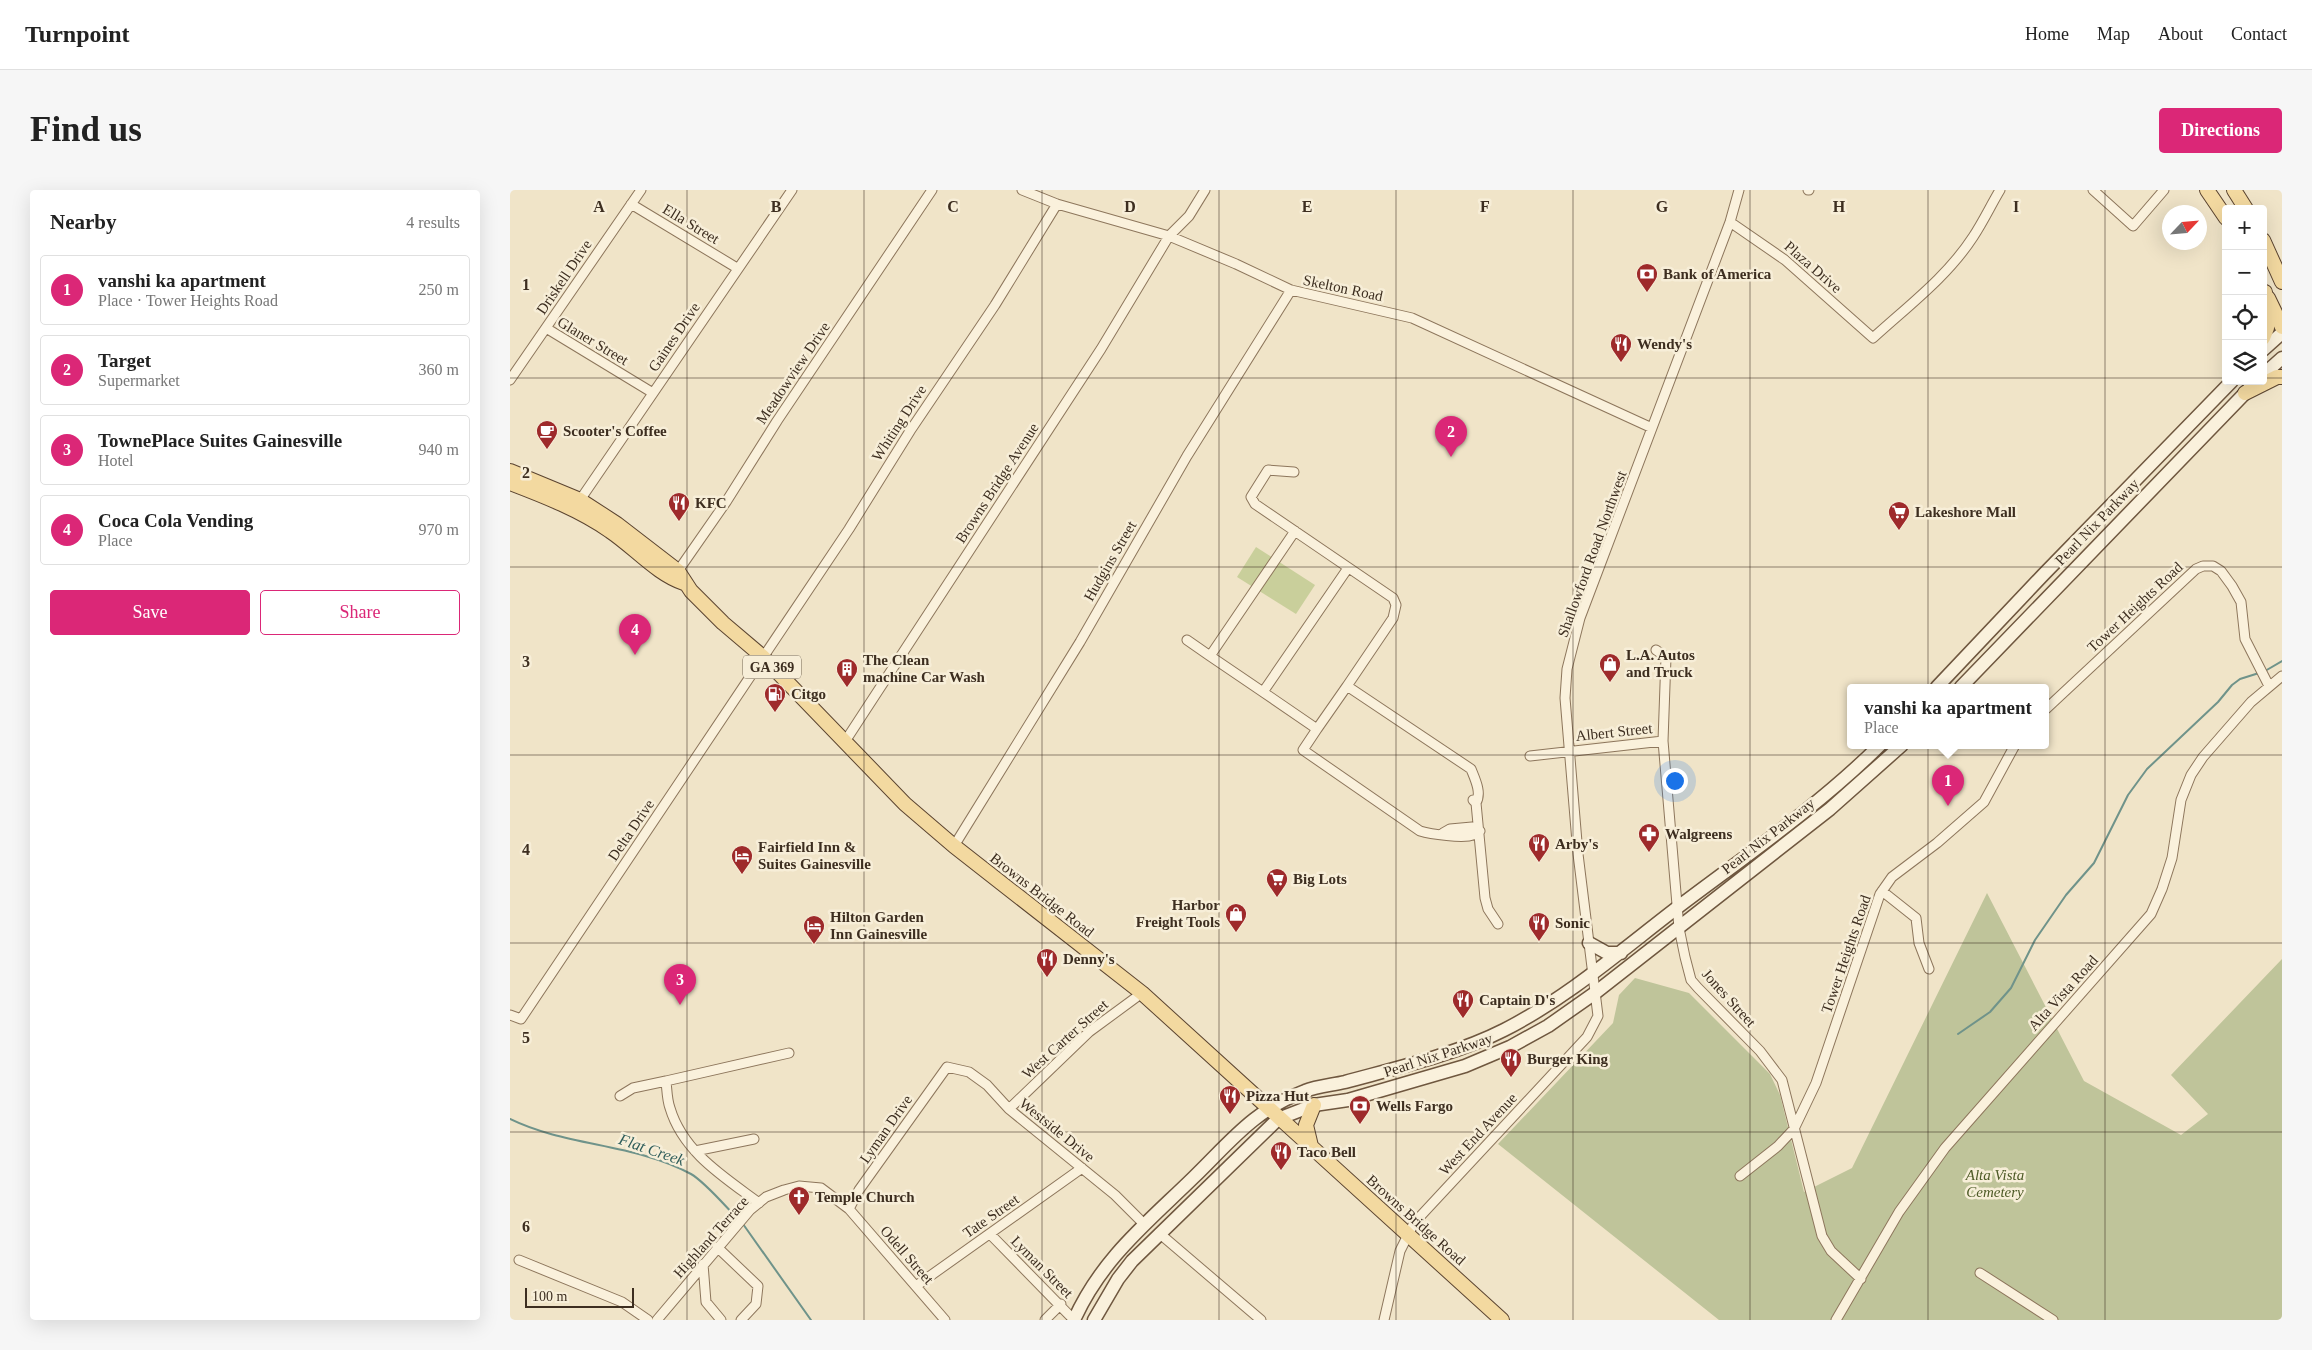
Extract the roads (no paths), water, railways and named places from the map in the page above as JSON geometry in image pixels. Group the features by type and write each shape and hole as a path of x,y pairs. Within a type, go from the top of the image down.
{"main road":[{"path":"2207,190 2222,212"},
{"path":"2234,190 2243,205"},
{"path":"2267,249 2282,282"},
{"path":"2266,295 2282,327"},
{"path":"2267,346 2282,333"},
{"path":"2267,371 2282,358"},
{"path":"2245,393 2277,377 2282,377"},
{"name":"Pearl Nix Parkway","path":"1940,684 2049,568 2228,385"},
{"name":"Pearl Nix Parkway","path":"1964,684 2253,385"},
{"name":"Browns Bridge Road","path":"510,473 548,497 602,525 671,579 684,584"},
{"name":"Browns Bridge Road","path":"510,473 580,500 617,524 678,571 684,584 723,623 763,657 905,804 954,846 1142,993 1241,1082 1278,1119 1311,1146 1407,1236 1502,1320"},
{"name":"Pearl Nix Parkway","path":"1074,1320 1104,1269 1119,1249 1237,1133 1267,1108 1307,1090 1340,1083 1458,1049 1502,1031 1538,1011 1621,953 1855,769 1876,749"},
{"name":"Pearl Nix Parkway","path":"1094,1320 1118,1279 1159,1232 1220,1177 1278,1119 1314,1105 1344,1100 1465,1066 1510,1048 1548,1026 1596,993 1830,809 1898,749"},
{"path":"1589,943 1606,953 1621,953"},
{"path":"1311,1146 1306,1125 1314,1105"}],"street":[{"name":"Driskell Drive","path":"510,380 641,190"},
{"name":"Gaines Drive","path":"580,500 792,190"},
{"name":"Meadowview Drive","path":"678,571 726,502 777,421 932,190"},
{"name":"Skelton Road","path":"1022,190 1057,204 1169,236 1236,264 1291,290 1412,318 1652,428"},
{"name":"Browns Bridge Avenue","path":"844,743 1101,349 1169,236 1189,216 1205,190"},
{"name":"Shallowford Road Northwest","path":"1592,974 1568,750 1565,698 1572,645 1580,618 1730,222 1739,190"},
{"name":"Plaza Drive","path":"1730,222 1785,260 1873,338 1923,295 1949,267 1973,238 2000,190"},
{"path":"2093,190 2133,226 2164,190"},
{"name":"Ella Street","path":"631,204 737,268"},
{"name":"Whiting Drive","path":"763,657 994,305 1057,204"},
{"name":"Hudgins Street","path":"954,846 1080,642 1188,456 1291,290"},
{"name":"Glaner Street","path":"546,328 653,393"},
{"path":"1294,472 1268,470 1251,496 1255,504 1392,598 1396,606 1393,618 1303,750 1420,831 1430,834 1443,833 1450,829 1461,832 1472,827 1479,832"},
{"path":"1210,656 1295,532"},
{"name":"Tower Heights Road","path":"2049,706 2196,570 2203,566 2213,566 2221,571 2241,602 2245,639 2269,686"},
{"path":"1263,692 1348,568"},
{"path":"1187,640 1317,729"},
{"name":"Jones Street","path":"1656,650 1666,657 1663,741 1679,928 1691,980 1773,1067 1782,1080 1822,1236 1836,1256 1861,1279"},
{"name":"Delta Drive","path":"510,1015 522,1019 763,657"},
{"name":"Alta Vista Road","path":"1836,1320 1899,1212 1945,1148 2151,914 2162,889 2172,858 2181,800 2191,775 2203,757 2251,702 2282,676"},
{"path":"1347,686 1471,769 1478,799 1476,802 1486,898 1488,908 1498,924"},
{"name":"Albert Street","path":"1530,756 1568,750 1663,741"},
{"name":"Tower Heights Road","path":"1740,1176 1778,1146 1794,1129 1816,1083 1882,891 1892,877 1937,843 1984,802 2013,749"},
{"path":"1882,891 1916,918 1919,943 1930,969"},
{"name":"West End Avenue","path":"1384,1320 1400,1251 1414,1223 1587,1037 1598,1016 1592,974"},
{"name":"West Carter Street","path":"1009,1109 1089,1032 1142,993"},
{"path":"620,1096 633,1088 789,1053"},
{"name":"Westside Drive","path":"947,1066 969,1072 987,1085 1009,1109 1115,1195 1145,1225"},
{"name":"Lyman Drive","path":"849,1209 859,1190 939,1074 947,1066"},
{"path":"666,1081 669,1107 680,1133 716,1172 760,1203"},
{"path":"695,1151 754,1139"},
{"name":"Tate Street","path":"916,1286 1082,1168"},
{"name":"Highland Terrace","path":"657,1320 717,1247 750,1210 766,1197 799,1186 820,1188 849,1209"},
{"name":"Odell Street","path":"849,1209 945,1320"},
{"path":"1159,1232 1261,1320"},
{"name":"Lyman Street","path":"990,1234 1061,1304 1074,1320"},
{"path":"717,1247 758,1286 756,1304 741,1320"},
{"path":"519,1260 622,1302 648,1320"},
{"path":"703,1264 706,1302 721,1320"},
{"path":"1980,1273 2053,1320"},
{"path":"1045,1320 1061,1304"}],"waterway":[{"path":"2265,671 2282,661"},
{"path":"1958,1034 1990,1012 2011,988 2035,940 2066,895 2094,863 2128,795 2147,769 2218,702 2232,685 2240,679 2259,673"},
{"name":"Flat Creek","path":"510,1119 554,1135 624,1150 669,1164 697,1178 738,1219"},
{"name":"Flat Creek","path":"743,1224 811,1320"}],"place":[{"name":"Bank of America","path":"1647,293"},
{"name":"Wendy's","path":"1621,363"},
{"name":"Scooter's Coffee","path":"547,450"},
{"name":"Target","path":"1451,457"},
{"name":"KFC","path":"679,522"},
{"name":"Lakeshore Mall","path":"1899,531"},
{"name":"Coca Cola Vending","path":"635,655"},
{"name":"L.A. Autos and Truck","path":"1610,683"},
{"name":"The Clean machine Car Wash","path":"847,688"},
{"name":"Citgo","path":"775,713"},
{"name":"vanshi ka apartment","path":"1948,806"},
{"name":"Walgreens","path":"1649,853"},
{"name":"Arby's","path":"1539,863"},
{"name":"Fairfield Inn & Suites Gainesville","path":"742,875"},
{"name":"Big Lots","path":"1277,898"},
{"name":"Harbor Freight Tools","path":"1236,933"},
{"name":"Sonic","path":"1539,942"},
{"name":"Hilton Garden Inn Gainesville","path":"814,945"},
{"name":"Denny's","path":"1047,978"},
{"name":"TownePlace Suites Gainesville","path":"680,1005"},
{"name":"Captain D's","path":"1463,1019"},
{"name":"Burger King","path":"1511,1078"},
{"name":"Pizza Hut","path":"1230,1115"},
{"name":"Wells Fargo","path":"1360,1125"},
{"name":"Taco Bell","path":"1281,1171"},
{"name":"Temple Church","path":"799,1216"}],"park label":[{"name":"Alta Vista Cemetery","path":"1995,1184"}]}
